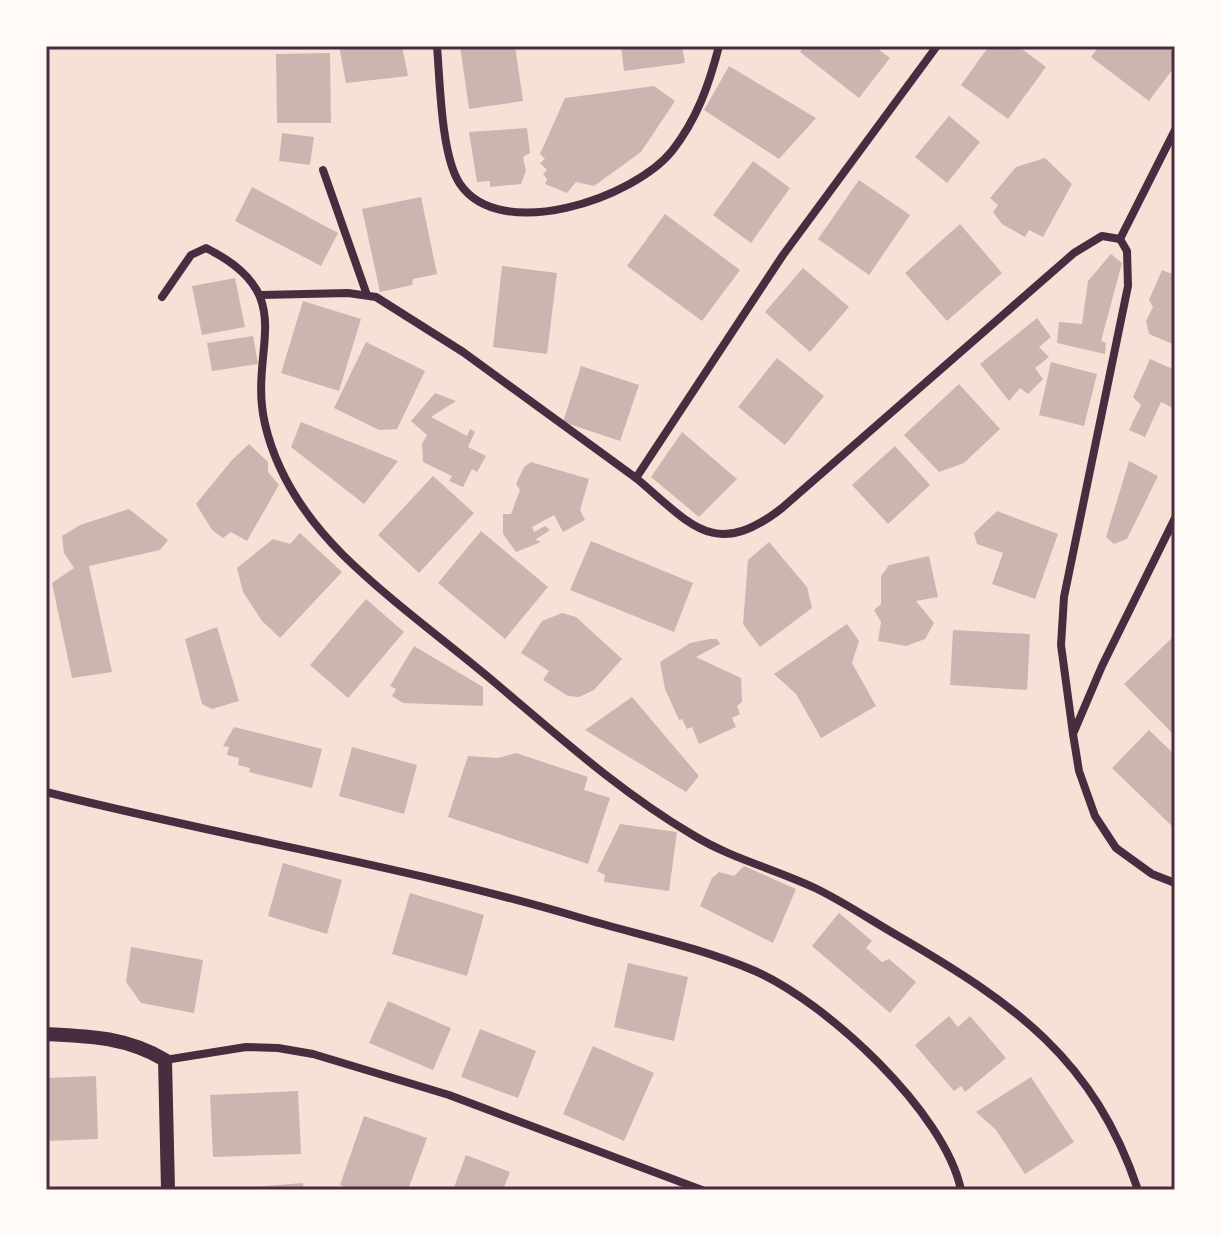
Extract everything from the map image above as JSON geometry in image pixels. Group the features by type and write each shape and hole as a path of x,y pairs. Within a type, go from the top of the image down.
{"street":[{"path":"437,46 450,152 457,180 470,197 490,206 523,211 591,204 640,181 670,153 692,122 708,88 719,46"},
{"path":"636,478 783,255 937,46"},
{"path":"1120,239 1175,130"},
{"path":"323,170 367,295"},
{"path":"261,295 367,295 399,309 463,352 709,534 743,533 782,508 1074,253 1102,236 1120,239"},
{"path":"1120,239 1127,251 1128,286 1064,597 1061,645 1079,771 1095,816 1116,848 1152,874 1175,883"},
{"path":"162,297 191,255 206,248 254,284 261,295 266,338 261,394 273,452 296,500 342,554 407,614 556,737 693,835 818,889 986,991 1039,1030 1087,1086 1117,1133 1138,1190"},
{"path":"1073,734 1102,666 1175,518"},
{"path":"46,792 209,832 520,898 756,971 813,1004 862,1047 914,1103 940,1142 961,1190"},
{"path":"46,1034 102,1037 135,1044 165,1060 246,1047 313,1054 449,1095 702,1190"},
{"path":"165,1060 168,1190"}],"building":[{"path":"339,46 402,46 408,76 346,83"},
{"path":"460,46 515,46 523,101 469,109"},
{"path":"621,46 682,46 685,63 624,71"},
{"path":"804,46 874,46 890,58 859,98 800,52"},
{"path":"989,46 1018,46 1046,67 1008,119 961,85"},
{"path":"1099,46 1166,46 1175,53 1175,66 1149,101 1091,57"},
{"path":"330,53 331,123 277,123 276,54"},
{"path":"729,66 816,118 779,159 704,110"},
{"path":"654,86 675,101 641,152 594,186 576,182 567,193 545,184 547,179 543,174 547,170 540,163 545,159 540,154 565,98"},
{"path":"949,116 980,142 947,183 915,157"},
{"path":"527,128 530,153 523,157 526,171 521,184 490,187 490,181 477,182 469,132"},
{"path":"282,133 314,137 310,165 279,161"},
{"path":"1045,158 1072,184 1043,237 1029,230 1025,237 1002,224 993,212 998,205 990,198 1016,167"},
{"path":"753,161 790,188 751,243 713,215"},
{"path":"859,180 910,215 869,275 818,239"},
{"path":"252,187 338,233 321,266 235,221"},
{"path":"421,197 437,274 413,279 412,285 380,292 362,209"},
{"path":"665,214 740,270 702,321 627,266"},
{"path":"960,224 1002,273 947,321 905,273"},
{"path":"1111,254 1122,263 1101,341 1106,343 1105,354 1057,343 1059,322 1082,324 1088,281"},
{"path":"502,266 557,273 547,354 493,347"},
{"path":"803,268 849,307 810,352 765,312"},
{"path":"1162,270 1175,275 1175,345 1149,334 1146,321 1153,307 1149,300"},
{"path":"235,278 245,327 202,335 192,286"},
{"path":"303,301 361,319 339,391 281,373"},
{"path":"1037,318 1051,337 1039,347 1049,357 1035,368 1043,379 1028,394 1020,388 1009,401 980,364"},
{"path":"253,336 258,364 212,371 207,343"},
{"path":"366,342 425,371 397,429 379,430 334,408"},
{"path":"777,358 824,396 785,445 738,407"},
{"path":"1150,359 1175,370 1175,409 1161,402 1145,437 1129,430 1141,405 1133,397"},
{"path":"1051,362 1097,374 1084,426 1039,415"},
{"path":"581,366 639,385 620,441 563,422"},
{"path":"959,384 1000,429 964,463 939,472 904,435"},
{"path":"435,393 456,401 431,417 467,436 470,429 475,432 468,447 486,456 477,472 472,469 463,487 449,481 452,476 423,462 422,444 427,435 411,421"},
{"path":"301,422 398,461 364,504 291,447"},
{"path":"682,432 737,479 699,517 651,477"},
{"path":"249,444 268,462 268,472 279,485 247,541 231,532 223,538 212,530 196,504"},
{"path":"895,446 930,485 888,524 852,485"},
{"path":"1129,461 1158,476 1127,539 1114,544 1106,537"},
{"path":"531,462 589,479 580,510 585,520 563,532 554,515 532,527 534,532 545,526 550,530 535,540 541,542 516,552 503,534 503,514 511,514 520,490 516,484 524,467"},
{"path":"433,476 474,513 419,573 378,535"},
{"path":"129,509 168,540 160,550 89,566 112,672 72,678 52,583 74,568 64,553 62,536 80,525"},
{"path":"997,511 1058,534 1035,599 992,584 1003,553 977,544 974,533"},
{"path":"481,531 548,587 505,639 438,583"},
{"path":"300,533 342,572 280,638 262,621 243,592 237,568 273,539 290,544"},
{"path":"591,541 693,583 674,632 570,590"},
{"path":"769,542 807,587 812,608 760,647 743,624 748,560"},
{"path":"929,556 938,597 916,601 934,623 925,639 906,646 878,641 881,622 874,610 881,604 881,576 889,565"},
{"path":"366,599 404,632 348,698 310,665"},
{"path":"562,613 576,617 622,659 594,690 579,697 568,696 543,680 549,671 521,653 542,621"},
{"path":"847,624 859,641 852,663 876,706 821,738 796,694 774,674"},
{"path":"217,627 239,701 212,709 202,704 185,639"},
{"path":"953,630 1030,634 1027,690 950,685"},
{"path":"1175,635 1175,736 1124,684"},
{"path":"717,639 720,644 696,657 741,678 742,702 737,706 740,714 732,718 736,727 699,744 692,727 687,729 682,719 679,720 665,689 660,662 690,643"},
{"path":"414,646 483,687 483,706 403,703 392,696 396,689 390,686"},
{"path":"632,697 699,776 686,792 585,730"},
{"path":"234,727 322,749 312,788 249,772 250,768 238,765 239,758 227,755 229,747 223,746"},
{"path":"1149,730 1175,755 1175,829 1112,768"},
{"path":"352,747 417,765 404,814 339,796"},
{"path":"516,753 588,777 584,790 610,798 588,864 448,817 468,756 498,758"},
{"path":"620,824 677,832 669,891 604,882 605,875 597,871"},
{"path":"283,863 342,880 327,934 268,916"},
{"path":"744,866 796,889 773,943 700,906 712,878 719,872 734,876"},
{"path":"410,893 484,915 467,976 392,954"},
{"path":"839,913 872,941 866,948 882,962 889,959 916,982 890,1013 812,946"},
{"path":"131,947 203,960 194,1013 141,1003 126,982"},
{"path":"628,963 688,977 674,1041 614,1027"},
{"path":"388,1001 451,1028 433,1070 369,1043"},
{"path":"949,1016 958,1027 970,1016 1006,1058 965,1092 961,1086 954,1091 915,1045"},
{"path":"480,1029 536,1051 518,1098 461,1077"},
{"path":"593,1046 654,1073 624,1141 563,1114"},
{"path":"96,1076 98,1139 46,1141 46,1078"},
{"path":"1031,1077 1074,1142 1025,1174 996,1130 976,1112"},
{"path":"298,1091 301,1154 213,1157 210,1095"},
{"path":"364,1116 427,1138 408,1190 352,1190 340,1185"},
{"path":"466,1155 510,1172 503,1190 453,1190"},
{"path":"303,1183 304,1190 242,1190 242,1188"}]}
